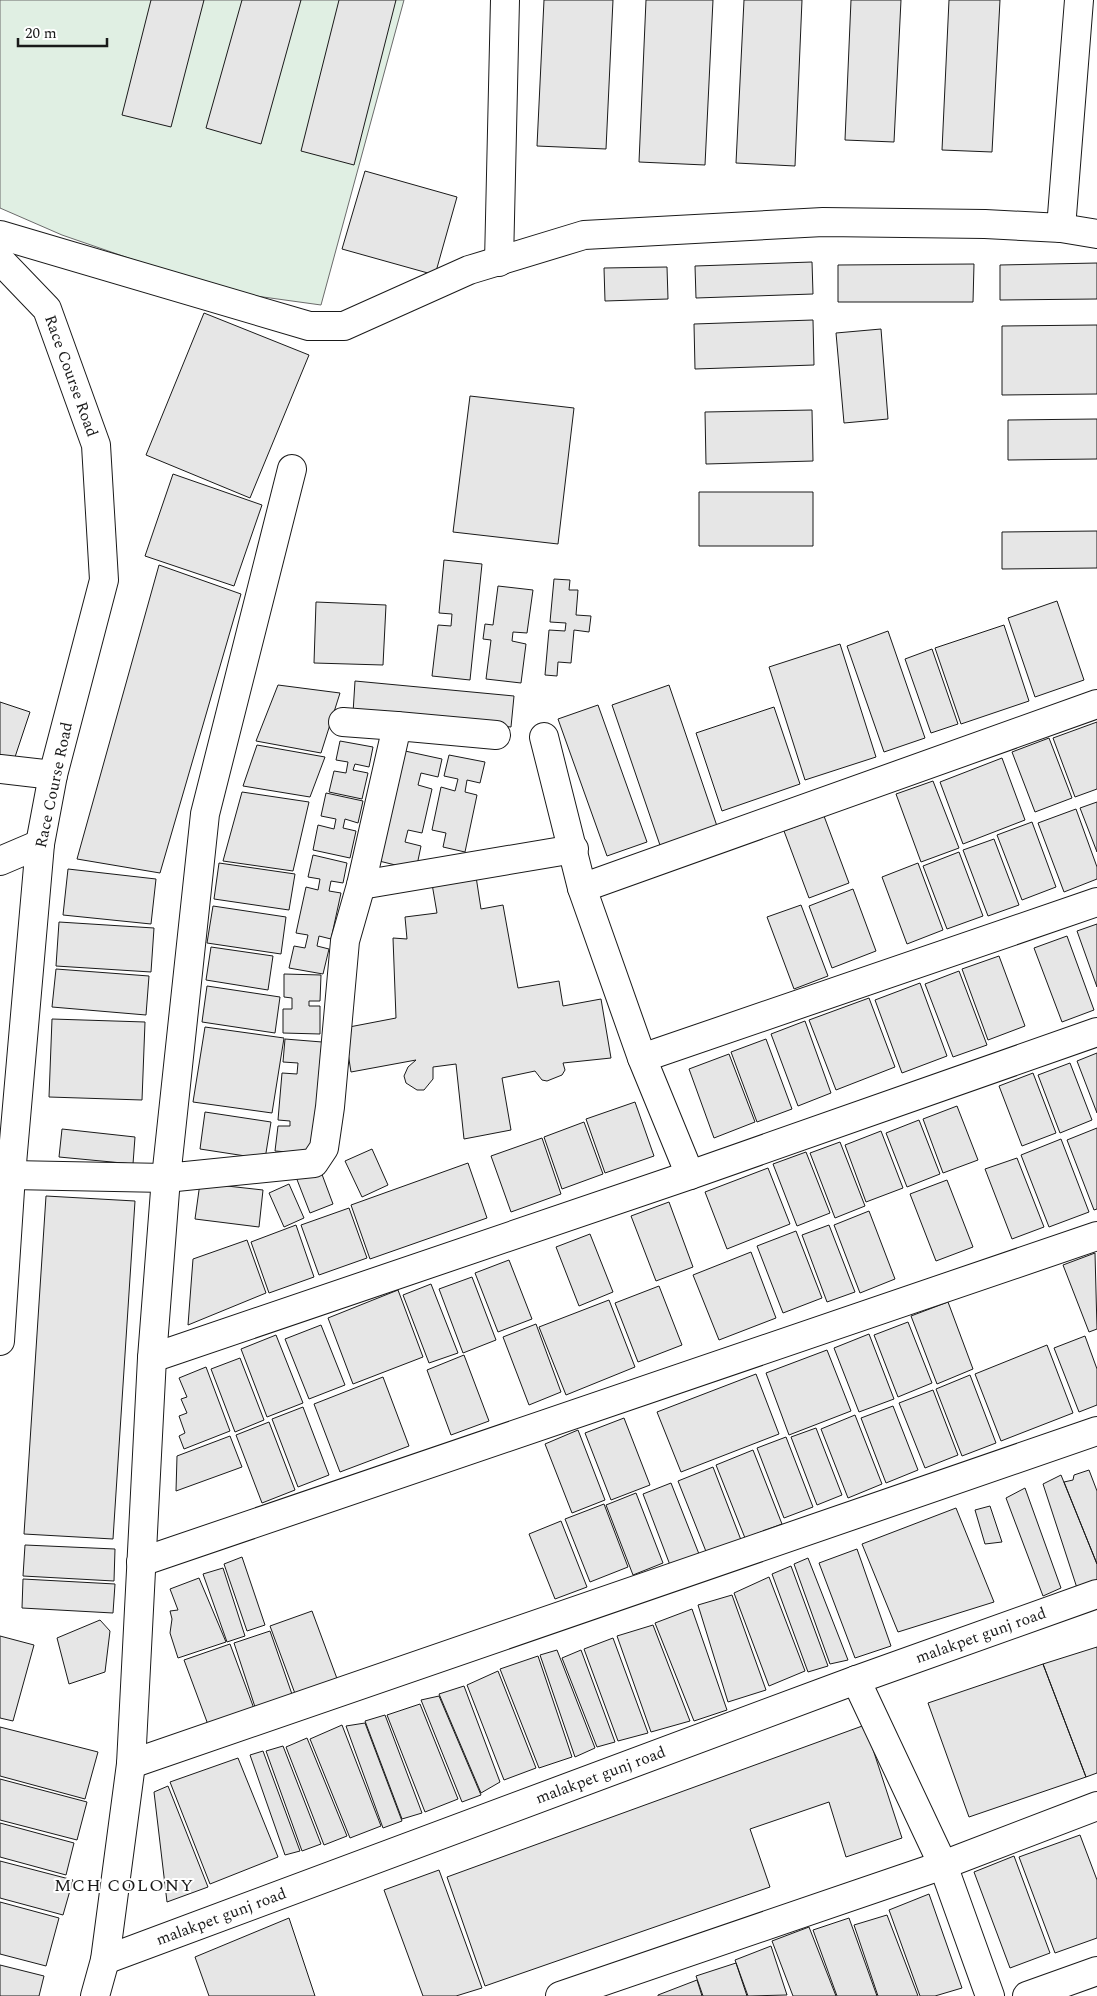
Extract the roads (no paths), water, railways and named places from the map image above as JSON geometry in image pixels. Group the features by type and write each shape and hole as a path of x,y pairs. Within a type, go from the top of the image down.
{"street":[{"path":"499,262 505,0"},
{"path":"1061,228 1079,0"},
{"path":"0,235 308,326 344,326 469,270 584,235 824,222 985,224 1061,228 1097,234"},
{"name":"Race Course Road","path":"0,260 47,309 96,445 104,580 53,776 40,844 5,1226 0,1341"},
{"path":"95,1996 104,1960 131,1764 152,1358 166,1178 205,814 292,470"},
{"path":"582,888 1097,704"},
{"path":"343,722 496,735"},
{"path":"11,1174 166,1178 314,1163 324,1148 345,941 361,885 397,726"},
{"path":"544,737 574,849 582,888 642,1058 690,1175"},
{"path":"0,769 53,776"},
{"path":"0,861 40,844"},
{"path":"361,885 574,849"},
{"path":"642,1058 1097,902"},
{"path":"152,1358 690,1175 1097,1032"},
{"path":"141,1562 1097,1236"},
{"path":"131,1764 1097,1430"},
{"name":"malakpet gunj road","path":"104,1960 856,1680 1097,1594"},
{"path":"856,1680 943,1865 990,1996"},
{"path":"560,1996 943,1865 1097,1806"},
{"path":"1027,1996 1097,1971"}],"district":[{"name":"MCH COLONY","path":"124,1885"}]}
